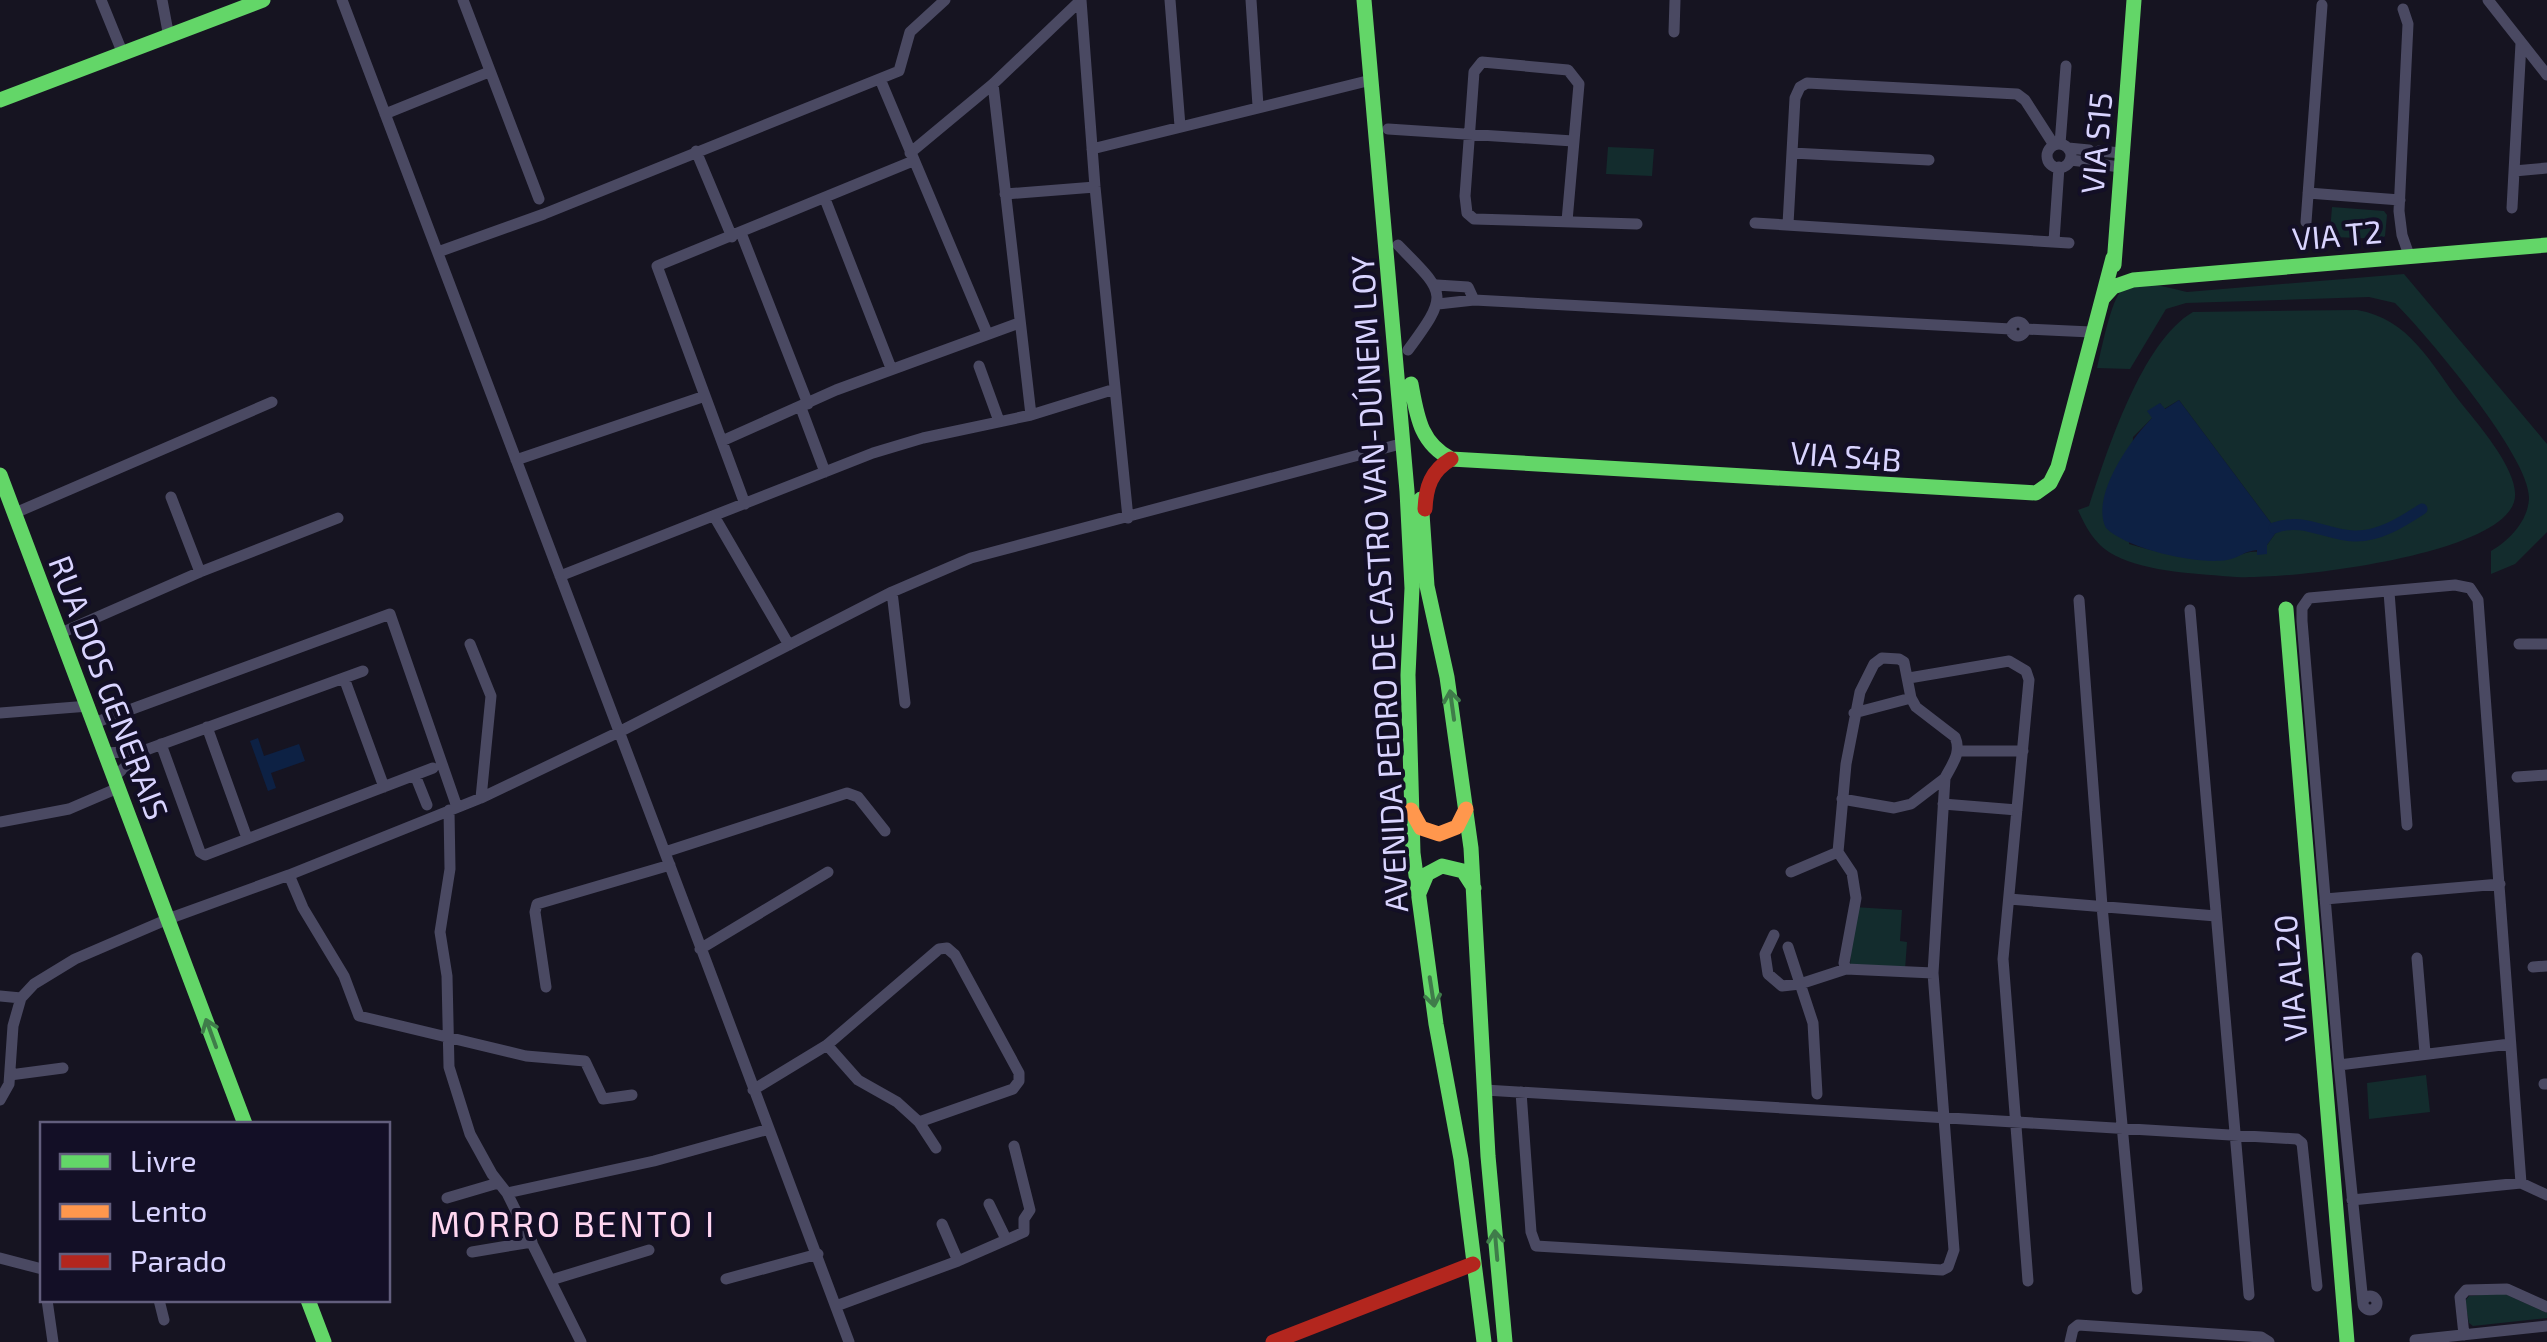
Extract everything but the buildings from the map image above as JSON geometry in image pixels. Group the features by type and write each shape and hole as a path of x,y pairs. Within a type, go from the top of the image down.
{"main road":[{"path":"0,100 170,37 223,8 263,0"},
{"name":"AVENIDA PEDRO DE CASTRO VAN-DÚNEM LOY","path":"1364,0 1404,443 1412,588 1408,675 1410,808 1436,1024 1462,1159 1484,1342"},
{"name":"AVENIDA PEDRO DE CASTRO VAN-DÚNEM LOY","path":"1377,0 1428,586 1443,650 1466,802 1504,1342"},
{"name":"VIA S15","path":"2113,258 2134,0"},
{"name":"VIA T2","path":"2133,280 2547,245"},
{"path":"2113,258 2120,276 2133,280"},
{"name":"VIA S4B","path":"1451,459 2036,493 2050,483 2058,466 2113,258"},
{"path":"2099,306 2113,287 2133,280"},
{"path":"1411,384 1426,445 1451,459 1429,478 1424,530"},
{"name":"RUA DOS GENERAIS","path":"0,474 244,1122"},
{"name":"VIA AL20","path":"2286,609 2347,1342"},
{"path":"1410,808 1418,825 1439,834 1460,824 1466,802"},
{"path":"1419,896 1426,874 1442,866 1463,871 1474,890"},
{"path":"1273,1342 1473,1264"},
{"path":"309,1302 324,1342"}],"street":[{"path":"101,0 122,54"},
{"path":"162,0 170,37"},
{"path":"342,0 849,1342"},
{"path":"463,0 539,199"},
{"path":"438,252 544,214 899,71 910,32 945,0"},
{"path":"744,504 657,267 825,199 911,157 1081,0"},
{"path":"1081,0 1128,518"},
{"path":"1170,0 1180,126"},
{"path":"1251,0 1258,106"},
{"path":"1674,32 1676,0"},
{"path":"2488,0 2547,75"},
{"path":"2306,222 2322,5"},
{"path":"2403,10 2408,24 2400,230 2409,255"},
{"path":"2512,208 2522,44"},
{"path":"1567,221 1578,84 1575,76 1568,70 1482,62 1474,72 1464,206 1474,219 1637,224"},
{"path":"2054,241 2066,66"},
{"path":"385,114 488,72"},
{"path":"880,80 987,333"},
{"path":"1092,149 1371,80"},
{"path":"1788,224 1796,94 1811,82 2017,94 2062,153 2121,160"},
{"path":"994,84 1031,415"},
{"path":"1388,129 1573,141"},
{"path":"696,151 737,235 804,406 824,472"},
{"path":"1792,153 1929,160"},
{"path":"2514,171 2547,168"},
{"path":"1005,194 1095,187"},
{"path":"2308,194 2400,200"},
{"path":"825,199 891,368"},
{"path":"1754,223 2069,242"},
{"path":"1398,245 1437,285 1434,315 1408,350"},
{"path":"1437,285 1468,287 1474,300"},
{"path":"1438,304 1474,300 2011,328 2018,322 2025,330 2092,332"},
{"path":"722,440 891,368 1019,323"},
{"path":"979,366 999,421"},
{"path":"560,576 907,442 1031,415 1115,389"},
{"path":"516,460 705,396"},
{"path":"15,513 272,402"},
{"path":"0,1100 6,1094 10,1075 21,998 34,984 75,958 480,798 621,731 892,592 971,558 1404,443"},
{"path":"171,496 200,572"},
{"path":"714,516 789,645"},
{"path":"60,633 338,518"},
{"path":"2364,1295 2339,1065 2302,608 2309,598 2464,585 2478,600 2520,1183"},
{"path":"892,592 906,703"},
{"path":"2389,592 2408,825"},
{"path":"2079,600 2136,1290"},
{"path":"2190,610 2249,1295"},
{"path":"94,723 390,614 453,808 450,869 440,932 447,976 452,1086 470,1134 532,1242 581,1342"},
{"path":"470,644 491,694 480,798"},
{"path":"2520,644 2547,644"},
{"path":"1521,1092 1531,1232 1536,1246 1942,1270 1954,1250 1934,973 1945,778 1959,750 1956,738 1916,707 1904,662 1899,659 1882,658 1867,676 1854,713 1838,852 1856,885 1846,968"},
{"path":"1909,678 2009,660 2020,664 2029,680 2003,959 2028,1281"},
{"path":"0,822 69,809 116,782 123,766 137,754 364,670"},
{"path":"344,678 384,786"},
{"path":"1854,713 1911,698"},
{"path":"0,714 88,706"},
{"path":"207,727 247,838"},
{"path":"161,744 202,854 432,768"},
{"path":"1959,750 2023,751"},
{"path":"105,753 137,754"},
{"path":"415,775 427,805"},
{"path":"2517,777 2547,775"},
{"path":"1842,799 1894,808 1911,804 1945,778"},
{"path":"546,987 534,912 537,904 847,793 858,796 884,831"},
{"path":"1944,804 2017,810"},
{"path":"1790,872 1838,852"},
{"path":"700,949 828,872"},
{"path":"288,876 344,976 359,1016 526,1056 585,1062 602,1099 632,1095"},
{"path":"2325,898 2500,884"},
{"path":"2008,899 2216,916"},
{"path":"1774,935 1765,954 1768,974 1782,986 1846,968 1934,973"},
{"path":"753,1090 827,1045 939,948 952,950 1020,1073 1020,1082 1013,1089 919,1122"},
{"path":"1788,948 1813,1022 1817,1094"},
{"path":"2417,958 2426,1054"},
{"path":"0,996 21,998"},
{"path":"2339,1065 2510,1044"},
{"path":"827,1045 858,1080 897,1102 919,1122 936,1148"},
{"path":"10,1075 63,1068"},
{"path":"1486,1090 2301,1140 2317,1286"},
{"path":"447,1198 672,1156 769,1130"},
{"path":"836,1306 1024,1232 1024,1219 1030,1210 1014,1146"},
{"path":"2352,1200 2520,1183 2547,1196"},
{"path":"989,1204 1006,1239"},
{"path":"942,1224 958,1261"},
{"path":"472,1252 532,1242"},
{"path":"551,1280 649,1250"},
{"path":"726,1279 818,1254"},
{"path":"0,1258 40,1268"},
{"path":"2464,1335 2460,1297 2468,1290 2507,1289 2547,1307"},
{"path":"47,1302 52,1342"},
{"path":"160,1302 164,1320"},
{"path":"2070,1342 2078,1325 2113,1336 2262,1337 2269,1342"},
{"path":"2415,1340 2547,1326"}],"green space":[{"path":"1608,147 1654,149 1652,176 1606,174"},
{"path":"2332,207 2384,211 2385,236 2334,237 2330,232"},
{"path":"2404,274 2547,444 2547,532 2515,564 2491,574 2491,551 2511,536 2526,514 2529,497 2525,478 2474,397 2395,303 2369,297 2186,303 2166,309 2130,369 2097,368 2114,304 2129,286 2154,285 2187,292"},
{"path":"2357,310 2391,323 2428,358 2497,450 2512,478 2514,502 2500,521 2471,537 2388,561 2342,569 2236,577 2158,569 2109,552 2093,537 2078,510 2089,506 2116,428 2142,372 2175,326 2193,312","holes":["2179,400 2277,531 2267,545 2267,554 2253,552 2222,560 2182,557 2129,544 2133,437 2152,418 2160,403 2164,409"]},
{"path":"1854,907 1902,910 1900,941 1907,942 1905,970 1850,966"},
{"path":"2426,1075 2430,1112 2369,1119 2367,1083"},
{"path":"2503,1293 2547,1313 2547,1318 2473,1326 2469,1323 2465,1301 2469,1296"}],"water":[{"path":"2179,400 2277,531 2267,545 2267,554 2257,555 2257,550 2214,561 2181,558 2130,543 2106,528 2102,515 2108,485 2133,440 2152,418 2147,411 2160,403 2165,409"},
{"path":"258,738 264,756 299,744 305,761 271,773 276,788 268,791 250,741"}],"waterway":[{"path":"2274,528 2295,524 2363,536 2390,528 2422,509"}],"traffic: fast":[{"path":"0,100 263,0"},
{"path":"1364,0 1407,491 1412,588 1408,675 1413,853 1436,1024 1461,1159 1484,1342"},
{"path":"2114,265 2134,0"},
{"path":"2103,298 2113,287 2133,280 2547,245"},
{"path":"1411,384 1426,437 1451,459 2036,493 2050,483 2058,467 2113,258"},
{"path":"0,475 244,1122"},
{"path":"1421,499 1427,586 1447,677 1471,848 1488,1156 1505,1342"},
{"path":"2286,609 2347,1342"},
{"path":"1419,893 1427,874 1442,866 1463,871 1474,888"},
{"path":"309,1302 324,1342"}],"traffic: slow":[{"path":"1411,810 1421,828 1439,834 1457,827 1466,809"}],"traffic: jam":[{"path":"1425,509 1431,480 1451,459"},
{"path":"1273,1342 1473,1264"}],"district":[{"name":"MORRO BENTO I","path":"573,1223"}]}
